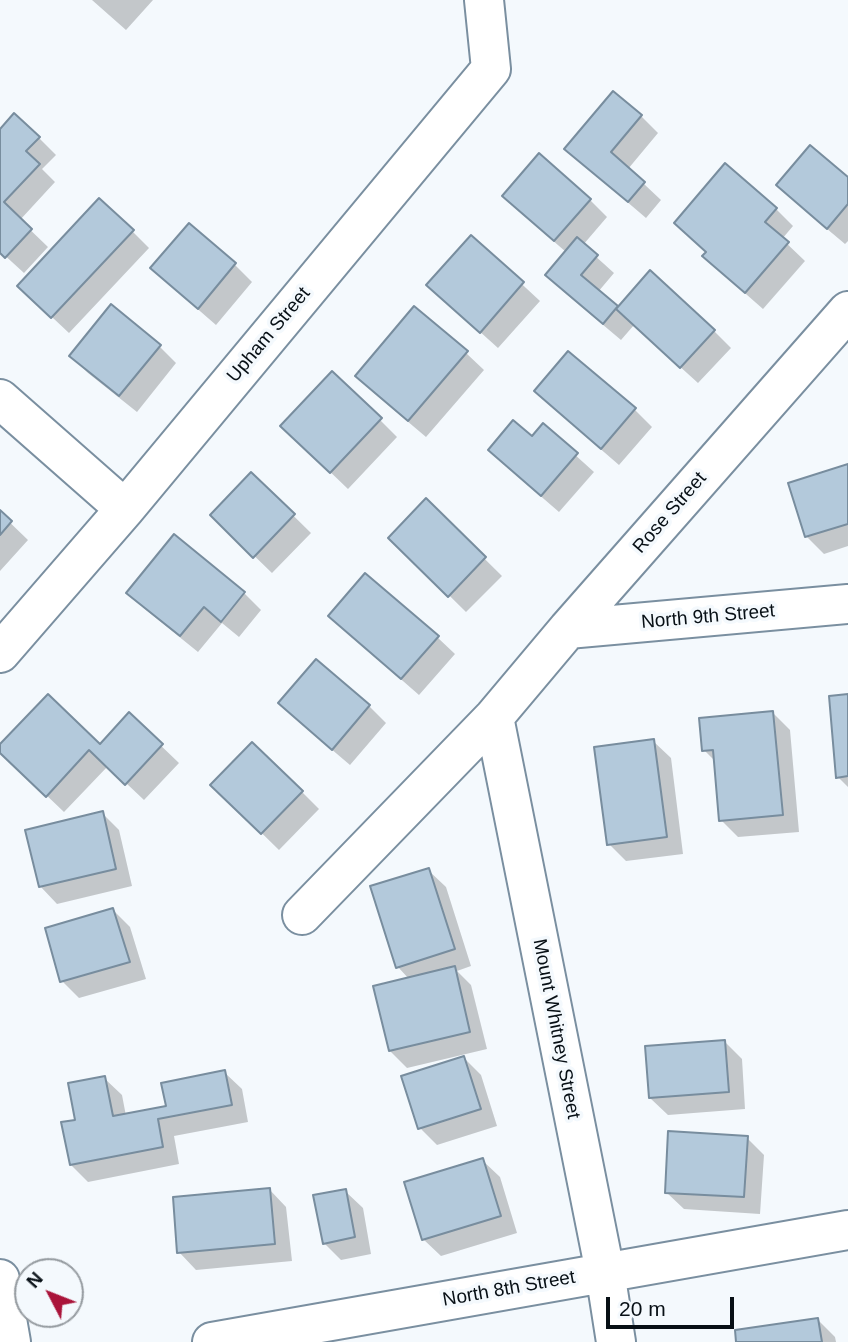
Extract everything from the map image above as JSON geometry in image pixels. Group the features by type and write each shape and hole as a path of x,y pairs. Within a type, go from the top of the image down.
{"street":[{"name":"Upham Street","path":"0,653 125,509 491,69 484,0"},
{"name":"Rose Street","path":"302,915 494,716 848,311"},
{"path":"0,399 125,509"},
{"name":"North 9th Street","path":"568,629 848,604"},
{"name":"Mount Whitney Street","path":"494,716 617,1342"},
{"name":"North 8th Street","path":"212,1342 848,1230"},
{"path":"0,1279 10,1342"}],"building":[{"path":"613,91 642,115 611,152 645,182 628,202 564,149"},
{"path":"14,113 40,137 26,151 40,164 4,202 32,229 5,258 0,253 0,129"},
{"path":"810,145 848,177 848,204 827,229 776,185"},
{"path":"539,153 591,199 554,241 502,196"},
{"path":"725,163 777,208 765,222 789,242 745,293 702,256 706,252 674,223"},
{"path":"99,198 134,230 51,318 17,286"},
{"path":"189,223 236,263 198,309 150,268"},
{"path":"471,235 524,282 480,333 426,285"},
{"path":"577,237 598,255 581,275 618,306 603,324 545,275"},
{"path":"650,270 715,330 680,368 616,309"},
{"path":"111,304 161,345 119,396 69,356"},
{"path":"414,306 468,351 408,421 355,376"},
{"path":"568,351 636,408 601,449 534,391"},
{"path":"332,371 382,418 330,473 280,426"},
{"path":"513,420 532,436 543,423 578,453 541,496 488,450"},
{"path":"848,464 848,524 805,537 788,483"},
{"path":"251,472 295,514 253,558 210,515"},
{"path":"426,498 486,557 448,597 388,538"},
{"path":"0,510 12,521 0,535"},
{"path":"174,534 245,592 221,622 204,607 180,636 126,593"},
{"path":"365,573 439,636 401,679 328,616"},
{"path":"316,659 370,705 332,750 278,703"},
{"path":"48,694 100,744 129,712 163,744 125,785 89,750 46,797 0,753 0,744"},
{"path":"848,694 848,776 836,778 829,696"},
{"path":"773,711 783,815 719,821 713,750 702,751 699,718"},
{"path":"654,739 667,837 607,845 594,747"},
{"path":"252,742 303,791 261,834 210,785"},
{"path":"103,811 116,869 39,887 25,830"},
{"path":"429,868 455,949 396,968 370,886"},
{"path":"113,908 130,962 60,982 45,928"},
{"path":"455,966 470,1032 389,1051 373,986"},
{"path":"725,1040 729,1092 649,1098 645,1046"},
{"path":"464,1056 481,1109 418,1129 401,1076"},
{"path":"225,1070 232,1105 158,1119 163,1147 70,1165 61,1122 75,1120 68,1083 105,1076 113,1116 166,1106 161,1083"},
{"path":"668,1131 748,1136 744,1197 665,1193"},
{"path":"483,1158 501,1216 422,1240 404,1182"},
{"path":"270,1188 275,1244 177,1253 173,1197"},
{"path":"346,1189 355,1237 323,1244 313,1195"},
{"path":"818,1318 822,1342 736,1342 735,1330"}]}
